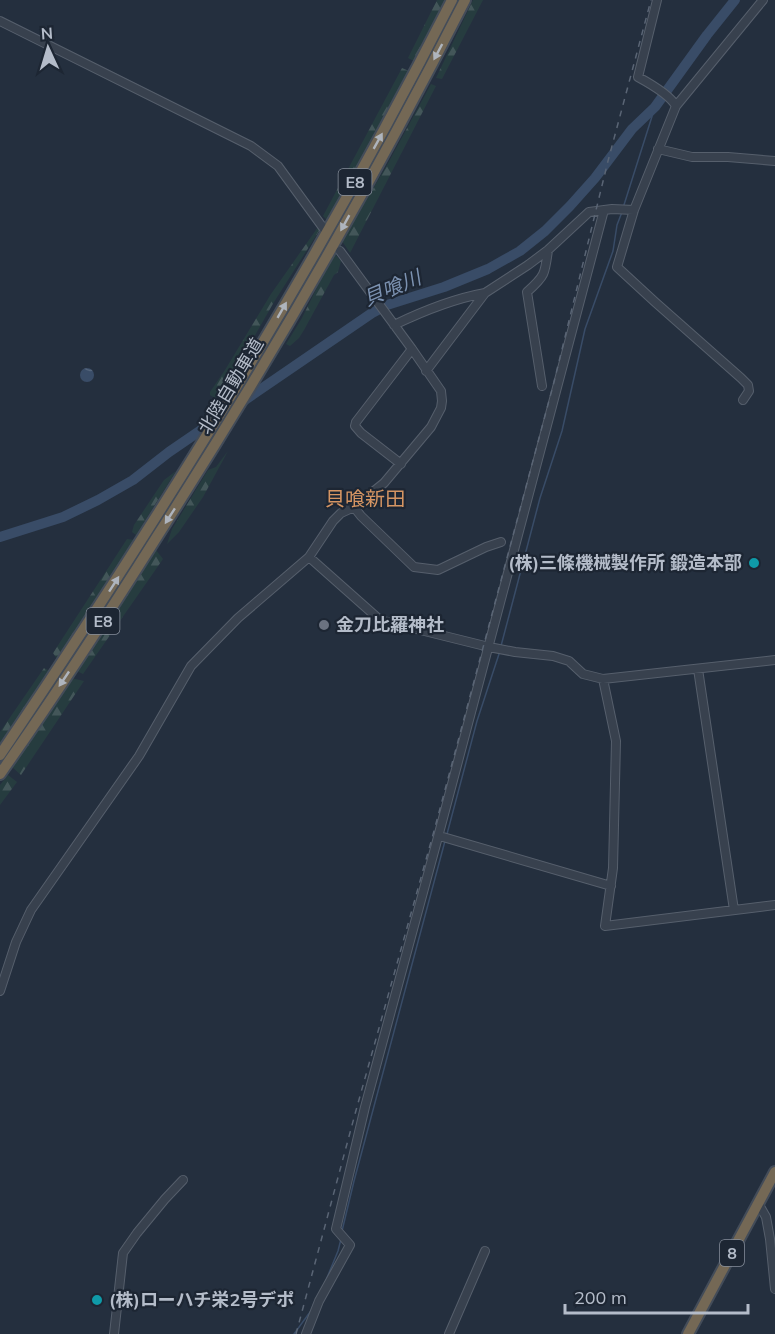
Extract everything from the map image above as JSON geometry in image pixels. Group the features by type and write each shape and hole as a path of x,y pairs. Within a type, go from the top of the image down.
{"highway":[{"name":"北陸自動車道","path":"0,755 179,482 253,361 365,166 452,0"},
{"name":"北陸自動車道","path":"0,774 85,648 202,466 274,347 330,251 465,0"},
{"name":"8","path":"688,1334 775,1172"}],"street":[{"path":"657,0 638,77 648,82 674,104"},
{"path":"743,400 749,391 748,385 617,267 632,210 674,104 763,0"},
{"path":"0,21 251,146 278,166 324,229"},
{"path":"658,149 692,156 775,161"},
{"path":"306,1334 319,1301 350,1245 336,1229 365,1107 441,837 489,647 608,210"},
{"path":"426,371 484,293 548,250 589,212 632,210"},
{"path":"542,386 527,292 542,278 548,250"},
{"path":"0,992 16,942 31,910 139,756 190,666 238,618 309,557 341,513 354,507 384,483 431,427 441,408 441,391 340,251"},
{"path":"393,324 430,308 466,296 484,293"},
{"path":"401,464 355,426 412,349"},
{"path":"354,507 414,567 438,570 486,546 501,542"},
{"path":"309,557 380,620 489,647 553,656 569,661 583,674 603,679 775,660"},
{"path":"698,669 734,910"},
{"path":"603,679 616,741 613,868 606,926 775,905"},
{"path":"441,837 611,886"},
{"path":"114,1334 123,1253 137,1233 183,1180"},
{"path":"758,1203 766,1217 775,1289"},
{"path":"449,1334 485,1251"}],"green space":[{"path":"437,0 445,0 414,61 408,58"},
{"path":"473,0 483,0 442,79 436,78"},
{"path":"402,68 409,71 328,221 323,216"},
{"path":"431,84 436,86 350,253 342,241"},
{"path":"318,227 321,228 274,302 218,400 210,395 210,392 271,294"},
{"path":"334,253 341,261 338,272 334,275 299,338 290,346 286,344 302,318"},
{"path":"228,451 203,497 179,532 167,544 172,529 208,470 216,467"},
{"path":"176,471 136,535 132,532 134,525 164,480"},
{"path":"127,539 134,540 57,659 53,653"},
{"path":"156,550 163,559 83,674 77,671"},
{"path":"44,668 50,671 0,744 0,732"},
{"path":"71,678 84,681 21,775 12,767"},
{"path":"8,775 17,782 0,805 0,785"}],"water":[{"path":"84,368 90,368 94,375 90,382 84,382 80,378 80,372"}],"waterway":[{"name":"貝喰川","path":"0,537 63,517 133,480 169,452 372,313 387,305 444,287 488,269 520,251 545,231 595,178 632,129 655,107 735,0"},
{"path":"623,208 655,107"},
{"path":"501,646 540,498 562,431 585,329 613,251 617,225 622,212"},
{"path":"447,834 477,721 500,651"},
{"path":"342,1231 445,841"},
{"path":"324,1285 341,1239"},
{"path":"294,1334 313,1308"}],"railway":[{"path":"296,1334 554,382 608,161 651,0"}],"place":[{"name":"(株)三條機械製作所 鍛造本部","path":"754,563"},
{"name":"金刀比羅神社","path":"324,625"},
{"name":"(株)ローハチ栄2号デポ","path":"97,1300"}],"district":[{"name":"貝喰新田","path":"365,499"}]}
